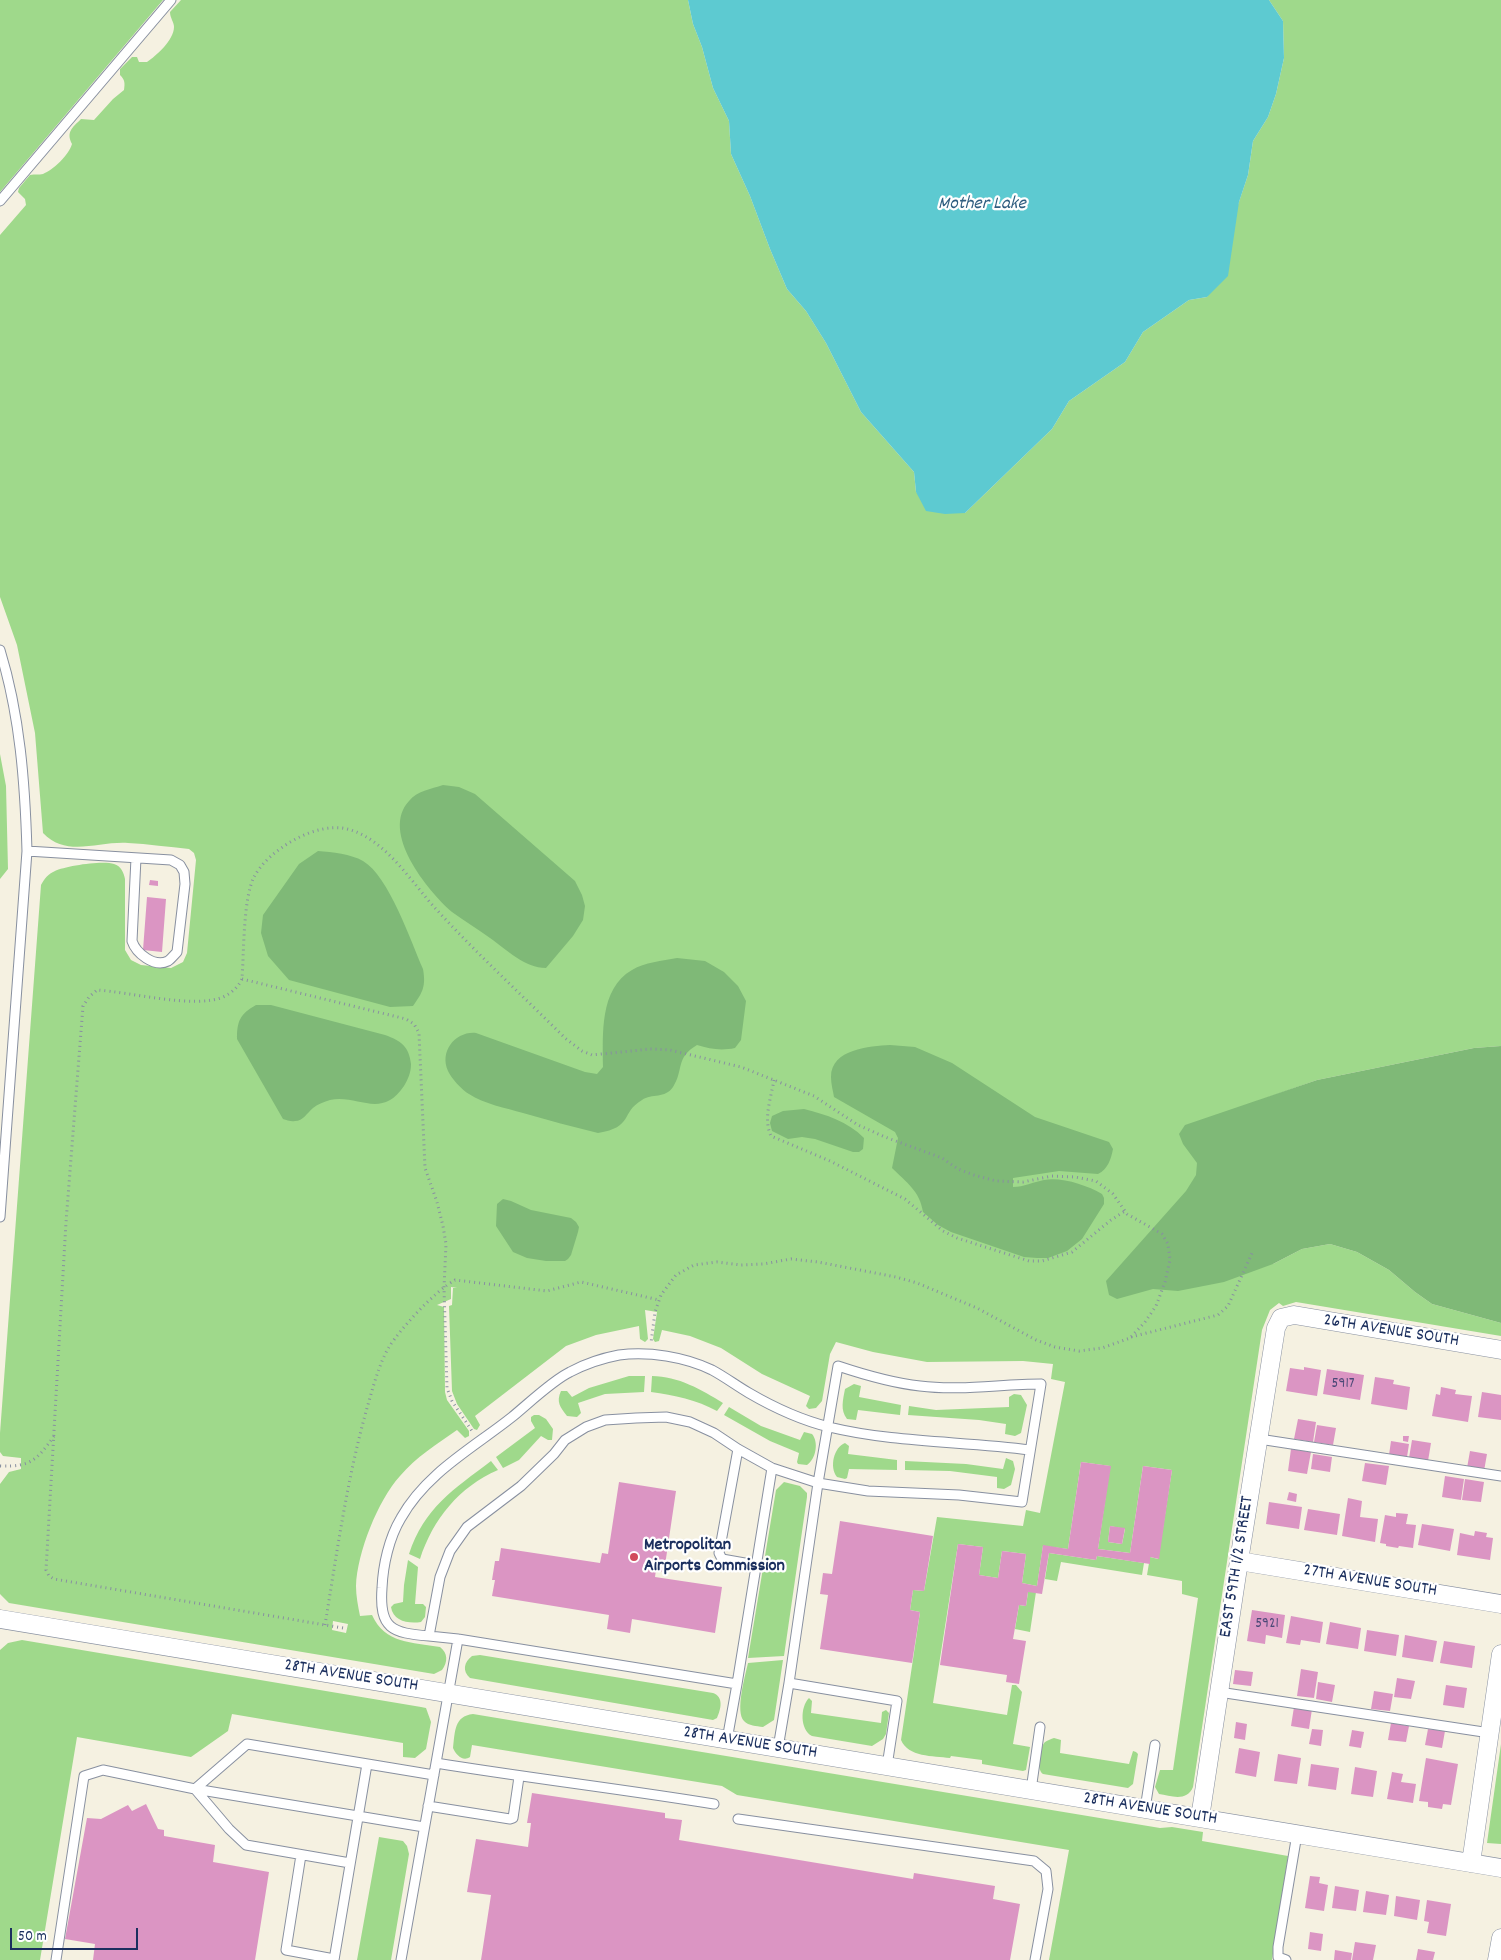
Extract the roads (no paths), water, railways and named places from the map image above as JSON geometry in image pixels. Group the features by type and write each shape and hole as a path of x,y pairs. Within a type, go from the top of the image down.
{"street":[{"name":"26TH AVENUE SOUTH","path":"1281,1318 1294,1315 1501,1350"},
{"name":"EAST 59TH 1/2 STREET","path":"1200,1818 1276,1328 1281,1318"},
{"name":"27TH AVENUE SOUTH","path":"1239,1561 1501,1604"},
{"name":"28TH AVENUE SOUTH","path":"0,1619 1501,1868"},
{"path":"1471,1863 1501,1654"},
{"path":"1497,1960 1501,1938"}],"lane":[{"path":"0,201 171,0"},
{"path":"0,650 22,753 26,798 27,852 0,1217"},
{"path":"27,852 136,858 171,860 180,866 184,872 185,884 177,952 169,961 161,963 146,958 134,948 132,941 136,858"},
{"path":"736,1684 458,1639 402,1634 386,1623 380,1606 382,1576 390,1544 400,1518 415,1497 436,1474 568,1373 592,1362 619,1355 650,1355 681,1360 711,1370 751,1394 791,1414 828,1426 894,1438 966,1442 1030,1450"},
{"path":"429,1636 440,1577 450,1551 467,1527 521,1486 554,1454 565,1440 586,1427 605,1420 666,1417 690,1422 714,1433 772,1468 818,1482 868,1491 959,1494 1022,1502 1041,1384 950,1388 921,1386 881,1380 838,1366 818,1482 778,1748"},
{"path":"1259,1439 1501,1476"},
{"path":"738,1449 719,1553 722,1559 756,1565"},
{"path":"727,1740 772,1468"},
{"path":"401,1960 458,1639"},
{"path":"789,1683 898,1701 887,1766"},
{"path":"1219,1692 1490,1733"},
{"path":"1031,1790 1040,1727"},
{"path":"195,1789 247,1744 434,1774"},
{"path":"1145,1809 1155,1745"},
{"path":"436,1763 520,1777 714,1804"},
{"path":"301,1855 286,1950 334,1959 367,1764"},
{"path":"56,1960 84,1776 103,1770 195,1789 424,1828"},
{"path":"428,1806 510,1819 513,1818 520,1777"},
{"path":"195,1789 246,1846 350,1863"},
{"path":"738,1819 1034,1861 1046,1871 1048,1889 1035,1960"},
{"path":"1286,1960 1278,1957 1278,1947 1297,1834"}],"water":[{"name":"Mother Lake","path":"688,0 1269,0 1283,21 1284,58 1276,94 1268,117 1253,141 1248,175 1239,202 1228,276 1207,297 1189,300 1143,332 1125,362 1069,401 1052,429 965,513 945,514 926,511 916,492 914,472 861,412 826,343 806,311 787,289 731,154 729,121 713,88 702,47 693,24"}],"place":[{"name":"Metropolitan Airports Commission","path":"634,1557"}]}
